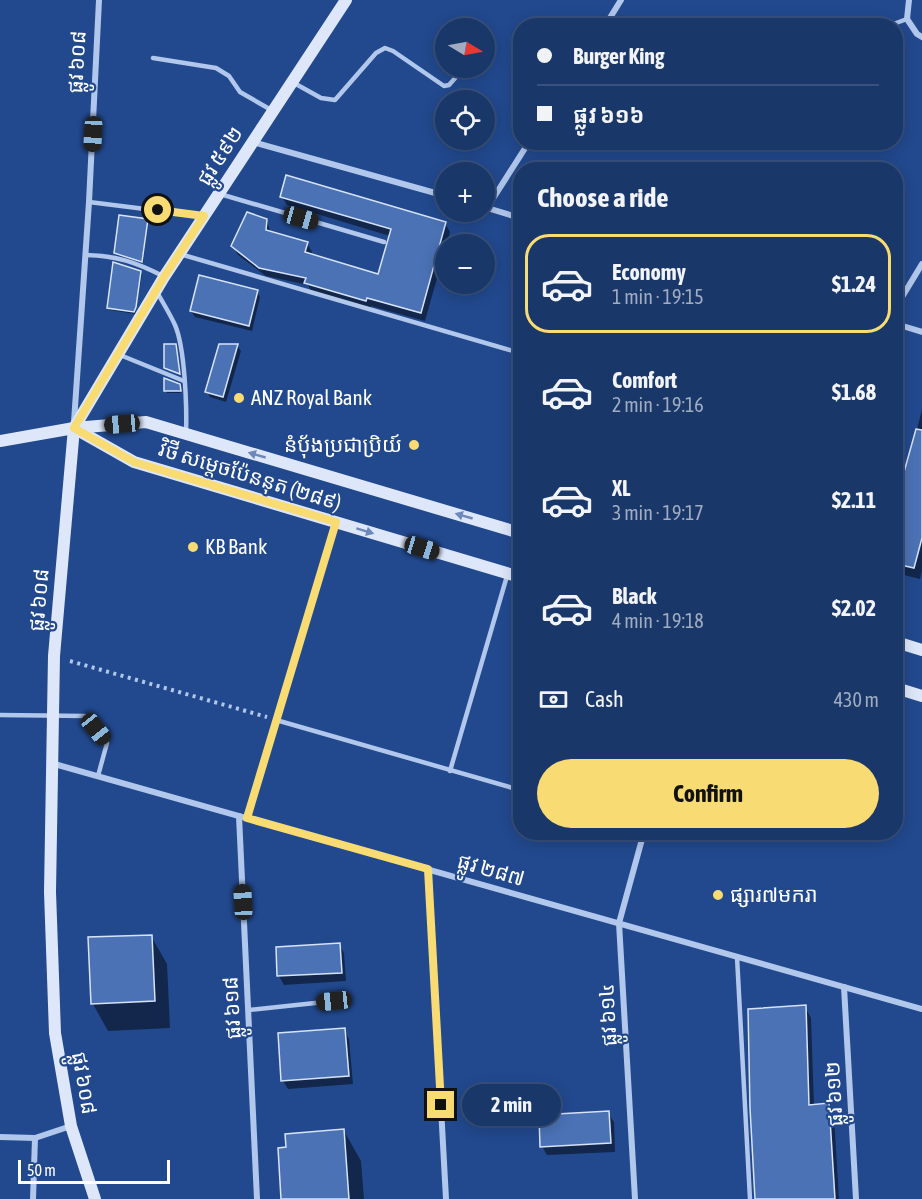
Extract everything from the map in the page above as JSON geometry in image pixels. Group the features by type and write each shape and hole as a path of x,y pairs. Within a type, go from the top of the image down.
{"street":[{"name":"ផ្លូវ ៦០៨","path":"95,1199 71,1126 56,1033 50,891 54,656 86,255 99,0"},
{"name":"ផ្លូវ ៥៩២","path":"74,428 156,289 346,0"},
{"path":"610,18 621,0"},
{"path":"909,0 907,19 917,34 922,37"},
{"path":"252,142 435,193"},
{"path":"495,194 513,167"},
{"path":"495,211 513,216"},
{"path":"903,295 922,264"},
{"path":"903,326 922,332"},
{"name":"វិថី សម្តេចប៉ែននុត (២៨៩)","path":"74,428 146,422 513,530"},
{"path":"0,441 74,428"},
{"name":"វិថី សម្តេចប៉ែននុត (២៨៩)","path":"74,428 134,462 513,575"},
{"path":"903,644 922,650"},
{"path":"903,690 922,696"},
{"name":"ផ្លូវ ២៨៧","path":"51,763 922,1009"},
{"name":"ផ្លូវ ៦១៨","path":"239,816 257,1199"},
{"name":"ផ្លូវ ៦១៤","path":"635,1199 619,923 642,840"},
{"path":"428,869 446,1199"},
{"name":"ផ្លូវ ៦១២","path":"844,987 856,1199"},
{"path":"0,1137 35,1138 71,1126"},
{"path":"33,1199 35,1138"}],"lane":[{"path":"903,20 907,19"},
{"path":"292,82 321,98 334,100 376,52 385,48 393,51 444,86 449,85 455,78"},
{"path":"153,58 216,68 229,76 240,92 273,111"},
{"path":"219,194 384,242"},
{"path":"89,202 204,216"},
{"path":"179,253 513,351"},
{"path":"86,255 112,256 142,266 164,277"},
{"path":"156,289 176,327 184,381 186,434"},
{"path":"118,354 184,381"},
{"path":"247,818 336,522"},
{"path":"450,771 508,573"},
{"path":"0,715 85,716 107,743 98,776"},
{"path":"276,720 513,788"},
{"path":"736,957 750,1199"},
{"path":"249,1010 334,1001"}],"path":[{"path":"54,656 276,720"}],"building":[{"path":"286,175 435,219 435,222 446,222 443,234 435,234 435,262 421,313 367,298 366,301 304,283 306,278 259,268 231,246 247,212 267,219 266,230 308,242 305,252 378,274 391,229 280,197"},
{"path":"119,215 148,219 142,262 114,253"},
{"path":"113,262 141,271 134,312 107,308"},
{"path":"199,275 258,290 249,326 190,311"},
{"path":"164,344 176,344 180,374 164,368"},
{"path":"219,344 238,344 223,397 205,392"},
{"path":"164,378 180,384 181,391 164,391"},
{"path":"916,429 922,430 922,538 914,568 903,566 904,472"},
{"path":"152,935 155,1001 91,1004 88,937"},
{"path":"340,943 342,973 277,976 276,947"},
{"path":"806,1005 809,1105 829,1103 835,1199 755,1199 748,1009"},
{"path":"345,1028 349,1076 281,1081 278,1033"},
{"path":"609,1111 611,1143 540,1147 539,1115"},
{"path":"344,1129 349,1199 281,1199 278,1148 286,1147 285,1134"}],"place":[{"name":"ANZ Royal Bank","path":"239,398"},
{"name":"នំបុ័ងប្រជាប្រិយ៍","path":"414,445"},
{"name":"KB Bank","path":"193,547"},
{"name":"ផ្សារ៧មករា","path":"718,895"}],"route":[{"path":"158,210 204,216 164,277 74,428 134,462 336,522 247,818 428,869 441,1105"}]}
